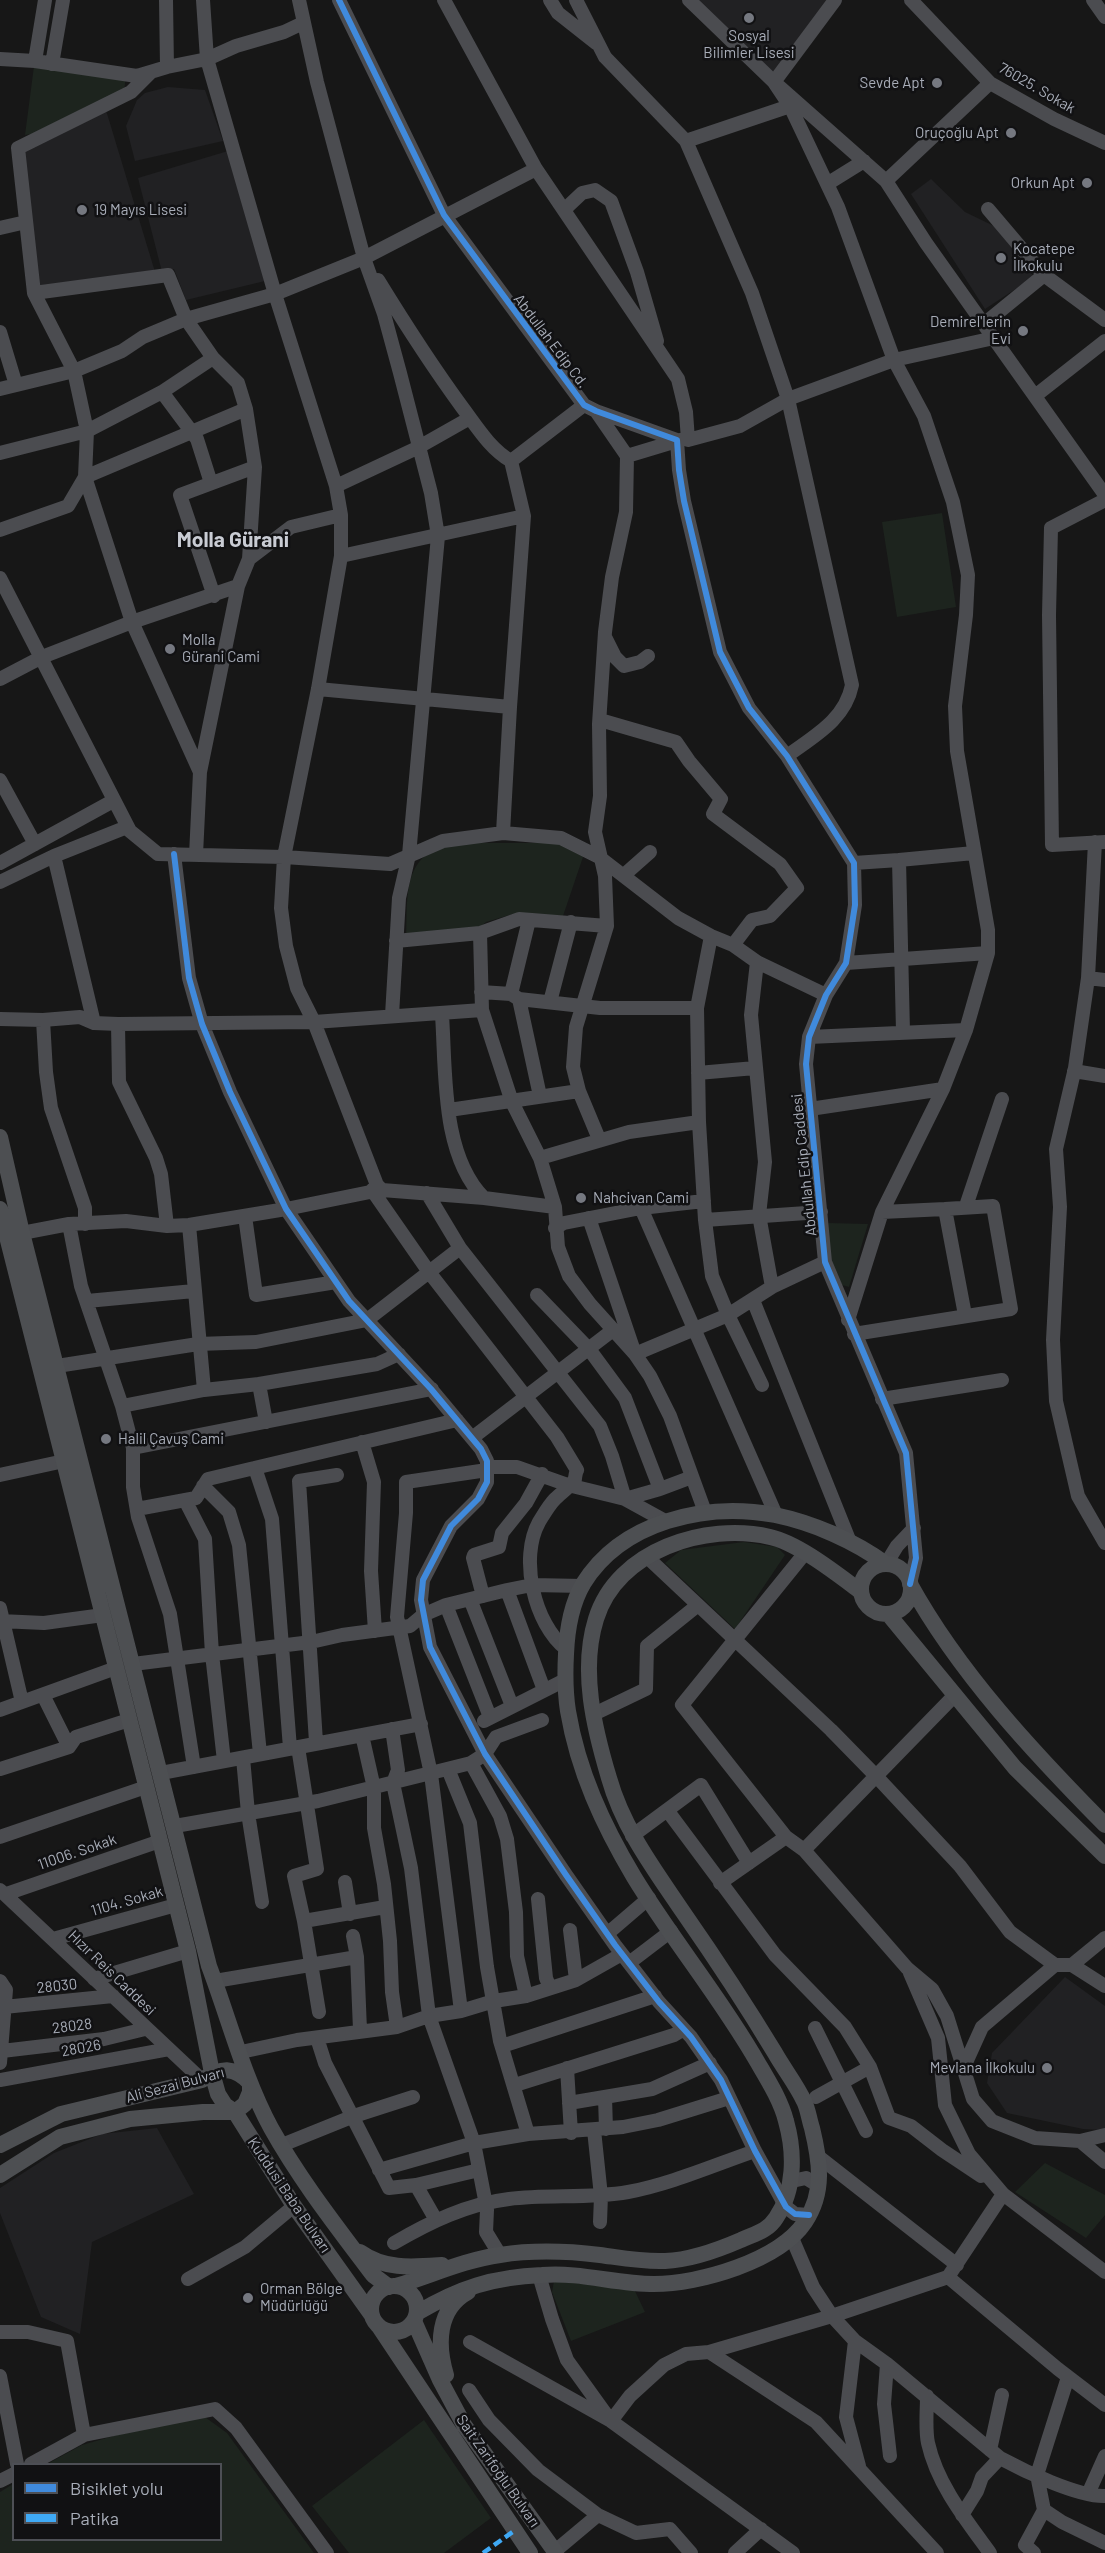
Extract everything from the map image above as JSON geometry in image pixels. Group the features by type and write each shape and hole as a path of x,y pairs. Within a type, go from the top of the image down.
{"main road":[{"path":"0,1137 5,1229 103,1615 124,1666 161,1773 215,1981 250,2083 300,2177 373,2275 393,2286 403,2288 414,2298 415,2317"},
{"path":"5,1229 57,1366 124,1666"},
{"path":"860,1591 805,1553 773,1537 730,1533 688,1539 647,1557 626,1571 605,1596 595,1620 590,1649 590,1689 594,1714 610,1782 632,1836 748,2007 806,2103 819,2157 817,2200 809,2215 792,2238 774,2251 714,2275 656,2284 618,2282 576,2274 539,2275 481,2284 446,2296 415,2317 402,2331 394,2332 376,2321 373,2300 377,2294 393,2286 500,2255 561,2251 636,2260 669,2261 700,2254 769,2228 778,2216 792,2181 786,2120 765,2074 742,2033 649,1899 603,1822 582,1772 568,1710 565,1680 567,1630 583,1586 602,1561 630,1538 665,1521 705,1512 776,1515 817,1528 850,1542 886,1564 902,1570 927,1614 1006,1718 1105,1825"},
{"path":"886,1564 871,1569 861,1582 862,1599 873,1612 889,1615 904,1607 909,1600 910,1584"},
{"path":"889,1615 1015,1768 1105,1856"},
{"name":"Kuddusi Baba Bulvarı","path":"124,1666 129,1720 188,1951 207,2077 225,2105 235,2112 294,2206 376,2321"},
{"name":"Ali Sezai Bulvarı","path":"0,2145 60,2114 207,2077 225,2070 240,2073 250,2083"},
{"path":"235,2112 245,2103 250,2092 250,2083"},
{"name":"Ali Sezai Bulvarı","path":"0,2175 60,2136 130,2119 203,2112 235,2112"},
{"path":"348,2241 363,2254 381,2264 401,2266 473,2261"},
{"path":"455,2408 441,2359 440,2332 448,2312 460,2296 481,2284"},
{"name":"Sait Zarifoğlu Bulvarı","path":"415,2317 464,2425 555,2552"},
{"name":"Sait Zarifoğlu Bulvarı","path":"376,2321 530,2553"}],"street":[{"path":"35,61 45,0"},
{"path":"52,64 63,0"},
{"path":"166,0 167,67"},
{"path":"203,0 207,59 275,294 336,486 340,515 341,556 318,689 284,857 281,908 286,946 297,988 314,1022 377,1190 429,1272 557,1437 577,1470 575,1479 552,1501 532,1538 529,1567 532,1585 543,1615 557,1641 567,1649"},
{"path":"299,0 364,258 384,314 417,448 431,493 438,536 409,855 399,898 392,1015"},
{"name":"Abdullah Edip Cd.","path":"339,0 444,215 627,456"},
{"path":"444,0 536,169 678,379 686,412 679,470 684,501 720,652 749,708 787,756 854,863 975,853"},
{"path":"549,0 558,13 599,45"},
{"path":"576,0 605,57 686,141 752,293 788,399 852,685 849,702 831,723 787,756"},
{"path":"689,0 774,82 886,181 926,243 1105,498 1051,528 1050,571 1052,845 1100,842 1088,978 1074,1071 1056,1149 1060,1207 1053,1340 1056,1401 1078,1496 1105,1543"},
{"path":"774,82 835,0"},
{"name":"76025. Sokak","path":"911,0 990,82 1054,119 1105,143"},
{"path":"1093,0 1105,17"},
{"path":"0,59 35,61 137,76 207,59 236,46 284,32 303,23"},
{"path":"150,73 131,92 18,148 33,293 74,371 87,431 86,477 132,622 200,772"},
{"path":"774,82 790,106 838,207 894,360 924,416 953,502 968,575 966,615 955,706 957,751 988,930 988,953 966,1029 943,1089 882,1212 848,1320"},
{"path":"886,181 990,82"},
{"path":"686,141 790,106"},
{"path":"827,184 864,161"},
{"path":"0,388 74,371 122,351 143,337 186,319 275,294 364,258 536,169"},
{"path":"564,210 582,193 589,191 595,190 611,201 637,272 660,352"},
{"path":"988,209 1044,275 1105,320"},
{"path":"0,228 26,222"},
{"path":"364,258 424,355 500,455 511,461 524,516 503,833"},
{"path":"33,293 168,275 186,319 213,358 238,383 246,409 255,467 249,559 238,586 200,772 196,855"},
{"path":"984,324 1044,275"},
{"path":"0,332 16,385"},
{"path":"598,1139 579,1091 573,1067 576,1027 607,926 605,876 595,832 600,796 600,720 605,637 612,577 626,512 627,456 740,426 788,399 894,360 994,338"},
{"path":"1035,396 1105,341"},
{"path":"0,453 87,431 162,392 213,358"},
{"path":"162,392 197,439 211,483"},
{"path":"511,461 590,408 683,440"},
{"path":"0,530 68,506 86,477 191,430 246,409"},
{"path":"336,486 417,448 470,418"},
{"path":"214,596 180,495 255,467"},
{"path":"249,559 291,527 340,515"},
{"path":"341,556 524,516"},
{"path":"0,578 127,827 158,854 284,857 390,864 443,840 503,833 561,838 599,857 678,918 733,945 757,962 826,995"},
{"path":"0,678 42,657 132,622 238,586"},
{"path":"605,637 615,657 624,666 639,662 648,656"},
{"path":"318,689 510,707"},
{"path":"600,720 676,742 721,799 713,814 780,864 797,888 770,916 752,920 733,945"},
{"path":"0,780 35,844"},
{"path":"0,863 113,801"},
{"path":"0,882 54,856 127,827"},
{"path":"624,875 650,852"},
{"path":"174,854 189,978 202,1024 230,1092 286,1209 336,1282 367,1320 432,1389 482,1449 487,1469 487,1482 478,1498 451,1526 423,1580 421,1589 423,1615 430,1647 457,1704 485,1754 625,1959 710,2063 721,2080 755,2151 784,2201 795,2214 809,2215"},
{"path":"54,856 94,1023"},
{"path":"899,860 903,1032"},
{"name":"Abdullah Edip Caddesi","path":"854,863 855,904 846,963 826,995 809,1037 806,1064 825,1262 906,1453 916,1558 910,1584"},
{"path":"396,941 480,933 519,919 607,926"},
{"path":"529,920 515,996 540,1096"},
{"path":"550,1002 571,922"},
{"path":"480,933 482,1010 512,1102 540,1158 555,1207 558,1247 569,1276 635,1354 650,1376 670,1416 705,1512"},
{"path":"711,936 696,1008 699,1122 705,1220 712,1276 762,1385"},
{"path":"846,963 988,953"},
{"path":"757,962 751,1015 765,1162 759,1215 772,1287"},
{"path":"1088,978 1105,980"},
{"path":"481,992 583,1006 696,1008"},
{"path":"0,1019 43,1020 80,1017 94,1023 118,1024 314,1022 392,1015 442,1015 482,1010"},
{"path":"442,1015 449,1110 457,1154 484,1198"},
{"path":"43,1020 51,1108 85,1208 85,1224"},
{"path":"118,1024 119,1082 156,1158 161,1174 167,1226"},
{"path":"809,1037 966,1029"},
{"path":"699,1073 755,1068"},
{"path":"1074,1071 1105,1076"},
{"path":"810,1109 943,1089"},
{"path":"449,1110 579,1091"},
{"path":"966,1206 1002,1099"},
{"path":"540,1158 598,1139 699,1122"},
{"path":"5,1229 126,1221 167,1226 189,1225 286,1209 377,1190 484,1198 555,1207"},
{"path":"427,1193 460,1248 600,1426 625,1499"},
{"path":"555,1228 564,1222 641,1208 704,1202"},
{"path":"854,1334 1011,1309 993,1206 882,1212"},
{"path":"641,1208 776,1515"},
{"path":"945,1209 965,1315"},
{"path":"705,1220 820,1212"},
{"path":"245,1216 256,1295 336,1282"},
{"path":"589,1218 635,1354"},
{"path":"69,1224 81,1286 122,1406 133,1448 133,1487 137,1509 170,1614 194,1767"},
{"path":"189,1225 198,1344 204,1390"},
{"path":"57,1366 198,1344 256,1342 367,1320 460,1248"},
{"path":"635,1354 728,1315 772,1287 825,1262"},
{"path":"87,1301 194,1291"},
{"path":"537,1295 589,1349 626,1398 660,1489"},
{"path":"753,1300 850,1542"},
{"path":"472,1438 613,1330"},
{"path":"122,1406 204,1390 259,1384 377,1364 399,1354"},
{"path":"882,1399 1002,1380"},
{"path":"259,1384 266,1422"},
{"path":"133,1448 432,1389"},
{"path":"137,1509 196,1498 208,1479 457,1420"},
{"path":"362,1442 374,1482 371,1571 375,1631"},
{"path":"0,1475 64,1461"},
{"path":"461,2011 431,1774 397,1617 406,1513 406,1482 487,1469 518,1467 568,1485 625,1499 665,1521"},
{"path":"255,1468 272,1519 280,1645 294,1747 317,1869 294,1876 319,2012"},
{"path":"512,1706 477,1597 473,1558 474,1555 499,1547 502,1533 526,1503 542,1474"},
{"path":"316,1742 299,1480 337,1475"},
{"path":"625,1499 692,1477"},
{"path":"203,1486 229,1512 236,1534 260,1754"},
{"path":"185,1500 205,1539 212,1654 224,1761"},
{"path":"886,1564 897,1545 914,1528"},
{"path":"805,1553 682,1705 786,1837 804,1850 907,1968 932,1989 947,2016 973,2099 992,2121 1035,2138 1080,2141 1105,2135"},
{"path":"647,1557 876,1776 960,1866 1010,1932 1055,1965 1072,1965 1105,1986"},
{"path":"0,1710 124,1666 311,1642 410,1626 423,1615 446,1605 532,1585 583,1586"},
{"path":"507,1590 544,1690"},
{"path":"446,1605 490,1717"},
{"path":"594,1714 646,1689 647,1646 698,1605"},
{"path":"22,1702 1,1617 44,1623 103,1615"},
{"path":"471,1727 565,1680"},
{"path":"42,1695 69,1747"},
{"path":"804,1850 955,1695"},
{"path":"0,1769 69,1747 76,1737 129,1720"},
{"path":"175,1826 306,1803 393,1784 471,1763 485,1754 496,1737 542,1720"},
{"path":"161,1773 421,1724"},
{"path":"392,1729 398,1770 393,1784 411,1868 429,2016 474,2144 486,2203 486,2232 500,2255"},
{"path":"362,1735 374,1788 374,1828 384,1884 392,1992 397,2027"},
{"path":"243,1758 248,1813 262,1902"},
{"path":"471,1763 500,1816 507,1839 516,1912 517,1956 526,1996"},
{"path":"448,1769 470,1823 483,1936 502,2046 528,2134"},
{"path":"632,1836 701,1785 749,1863"},
{"path":"0,1837 146,1786"},
{"path":"667,1810 775,1955 845,2027 870,2067 889,2118 910,2126 999,2189 1105,2272"},
{"path":"720,1883 786,1837"},
{"name":"11006. Sokak","path":"3,1892 160,1841"},
{"path":"345,1882 350,1914"},
{"name":"Hızır Reis Caddesi","path":"3,1892 145,2029 207,2077"},
{"path":"538,1899 546,1978 550,1988"},
{"path":"607,1934 649,1899"},
{"name":"1104. Sokak","path":"53,1939 176,1905"},
{"path":"304,1921 385,1907"},
{"path":"570,1930 576,1980"},
{"path":"241,2052 360,2031 397,2027 429,2016 526,1996 576,1980 625,1959 671,1931"},
{"path":"353,1936 357,1958 360,2031"},
{"path":"1072,1965 1105,1938"},
{"path":"94,1978 188,1951"},
{"path":"215,1981 357,1958"},
{"path":"963,2069 982,2027 1055,1965"},
{"path":"907,1968 938,2038 945,2105 969,2154 999,2189"},
{"path":"1,2057 3,1985"},
{"name":"28030","path":"4,2007 113,1996"},
{"path":"502,2046 655,1996"},
{"path":"815,2028 866,2131"},
{"name":"28028","path":"1,2057 104,2039 145,2029"},
{"path":"515,2085 674,2035 684,2029"},
{"path":"317,2038 325,2063 389,2188 416,2185 479,2170"},
{"name":"28026","path":"0,2080 169,2049"},
{"path":"569,2103 651,2089 710,2063"},
{"path":"816,2097 870,2067"},
{"path":"567,2068 571,2133"},
{"path":"282,2145 354,2116 413,2097"},
{"path":"600,2222 600,2130 605,2097"},
{"path":"379,2170 474,2144 528,2134 600,2130 658,2120 729,2097"},
{"path":"1080,2141 1105,2162"},
{"path":"394,2243 436,2220 486,2203 510,2199 601,2196 631,2191 755,2151"},
{"path":"819,2157 957,2265"},
{"path":"792,2181 806,2178 819,2186"},
{"path":"416,2185 436,2220"},
{"path":"611,2421 630,2396 664,2365 686,2354 709,2352 832,2316 948,2277 999,2189"},
{"path":"188,2279 245,2247 294,2206"},
{"path":"792,2238 813,2287 832,2316 855,2341 927,2396 995,2454 1037,2475 1088,2494 1105,2496"},
{"path":"539,2275 567,2360 611,2421"},
{"path":"948,2277 1105,2405"},
{"path":"0,2332 28,2332 67,2341 84,2435"},
{"path":"855,2341 846,2417 859,2468"},
{"path":"470,2342 611,2421 793,2553"},
{"path":"709,2352 816,2422 937,2553"},
{"path":"886,2364 884,2404 890,2456"},
{"path":"0,2376 17,2463"},
{"path":"1034,2553 1025,2545 1044,2510 1037,2475 1068,2377"},
{"path":"469,2390 489,2420 538,2470 598,2515 636,2533 670,2529 691,2553"},
{"path":"962,2516 995,2454 1002,2395"},
{"path":"927,2396 928,2442 936,2469 962,2516 990,2553"},
{"path":"33,2463 84,2435 215,2409 236,2428 327,2553"},
{"path":"1088,2494 1105,2456"},
{"path":"1044,2510 1062,2522 1105,2543"},
{"path":"555,2552 598,2515"},
{"path":"735,2553 761,2529"}],"shaded area":[{"path":"694,0 829,0 778,71 763,73"},
{"path":"34,66 126,76 124,91 37,133 25,135"},
{"path":"168,87 205,90 223,141 135,161 126,126 137,100 145,93"},
{"name":"19 Mayıs Lisesi","path":"105,107 155,272 36,286 21,149"},
{"path":"228,151 265,281 186,300 174,269 162,272 138,178"},
{"path":"931,179 965,212 998,228 1034,277 985,309 911,194"},
{"path":"942,513 956,607 897,617 882,522"},
{"path":"468,843 561,843 584,854 563,916 513,914 486,922 475,932 406,941 407,903 411,877 416,866 435,850"},
{"path":"827,1223 868,1224 849,1287 842,1285 831,1262"},
{"path":"744,1542 777,1547 785,1555 735,1629 665,1563 681,1550"},
{"name":"Mevlana İlkokulu","path":"1065,1977 1105,2006 1105,2130 1083,2129 1007,2113 987,2083 992,2053"},
{"path":"157,2128 194,2194 92,2242 80,2334 41,2317 0,2213 0,2188 54,2153 102,2134"},
{"path":"1045,2163 1105,2195 1105,2215 1086,2238 1015,2192"},
{"path":"554,2281 634,2289 645,2312 571,2341 552,2292"},
{"path":"198,2412 227,2433 314,2553 0,2553 0,2492 12,2485 12,2541 222,2541 222,2463 49,2463 82,2445"},
{"path":"424,2420 491,2518 444,2553 349,2553 312,2506"}],"marked path":[{"path":"483,2553 514,2531"}],"cycle path":[{"path":"339,0 444,215 584,405 677,440 684,501 720,652 749,708 787,756 854,863 855,905 846,963 826,995 809,1037 806,1064 825,1262 906,1453 916,1558 910,1584"},
{"path":"174,854 189,978 202,1024 230,1092 286,1209 349,1301 431,1389 481,1449 487,1461 487,1482 478,1499 451,1526 423,1580 421,1600 430,1647 485,1754 566,1875 615,1945 659,2002 691,2037 721,2080 755,2151 786,2207 795,2214 809,2215"}],"place":[{"name":"Sosyal Bilimler Lisesi","path":"749,18"},
{"name":"Sevde Apt","path":"937,83"},
{"name":"Oruçoğlu Apt","path":"1011,133"},
{"name":"Orkun Apt","path":"1087,183"},
{"name":"19 Mayıs Lisesi","path":"82,210"},
{"name":"Kocatepe İlkokulu","path":"1001,258"},
{"name":"Demirel'lerin Evi","path":"1023,331"},
{"name":"Molla Gürani Cami","path":"170,649"},
{"name":"Nahcivan Cami","path":"581,1198"},
{"name":"Halil Çavuş Cami","path":"106,1439"},
{"name":"Mevlana İlkokulu","path":"1047,2068"},
{"name":"Orman Bölge Müdürlüğü","path":"248,2298"}],"district":[{"name":"Molla Gürani","path":"233,540"}]}
